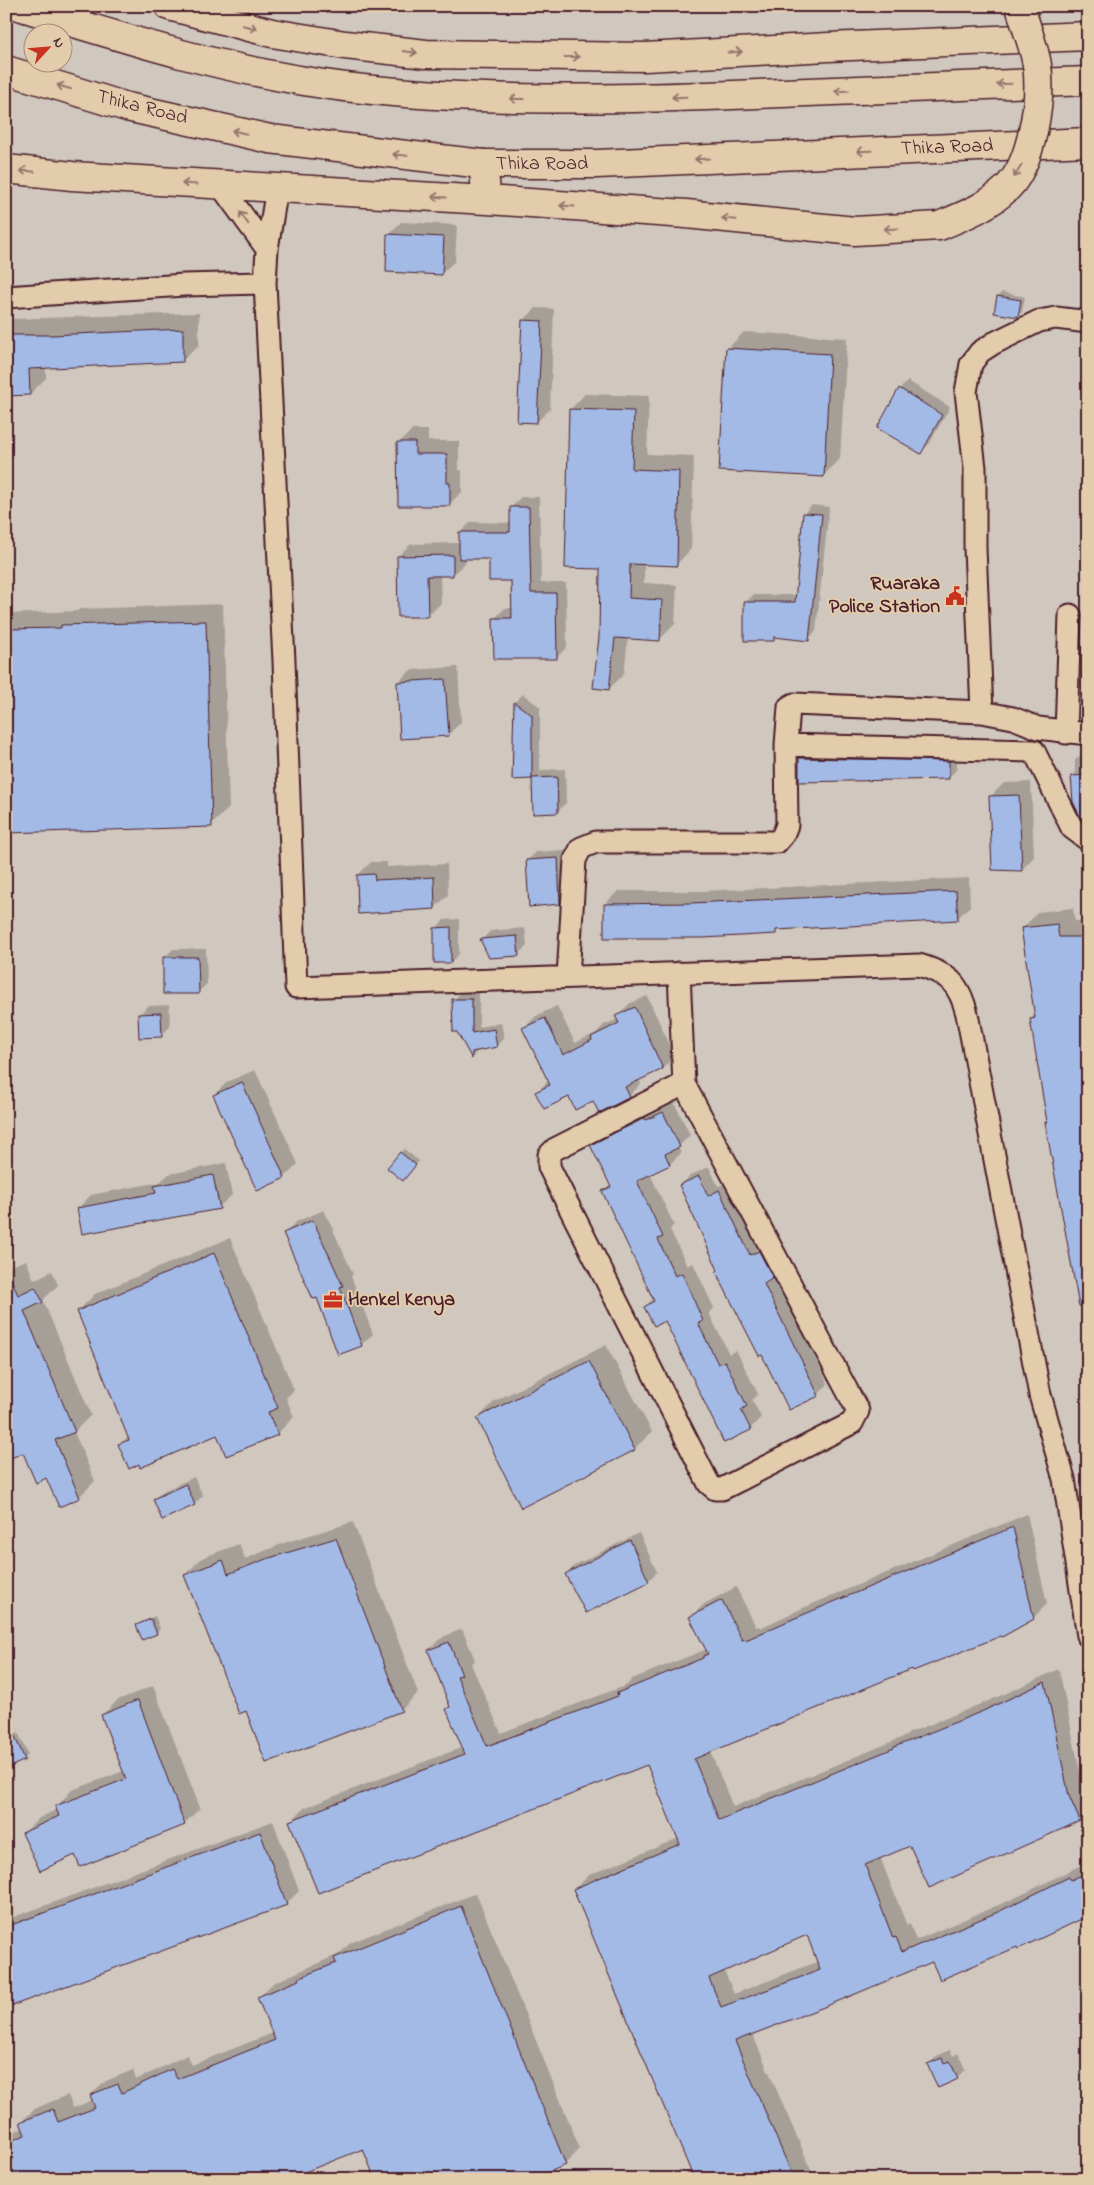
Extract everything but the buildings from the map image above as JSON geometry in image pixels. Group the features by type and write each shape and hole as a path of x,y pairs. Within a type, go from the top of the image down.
{"main road":[{"path":"18,6 159,48 268,75 345,87 418,93 510,99 620,99 1088,81"},
{"path":"168,6 272,32 346,45 426,54 646,57 828,46 974,42 1088,36"},
{"path":"6,169 72,176 221,186 487,200 686,214 855,231 939,226 974,212 1007,188 1027,157 1037,113 1037,66 1020,6"},
{"name":"Thika Road","path":"6,70 127,107 270,139 483,164 596,164 1088,142"},
{"path":"483,164 487,200"}],"street":[{"path":"221,186 267,249"},
{"path":"277,188 267,249 265,283 284,662 296,987 919,964 939,970 951,980 962,995 1040,1395 1064,1479 1088,1636"},
{"path":"6,297 45,296 184,285 265,283"},
{"path":"982,712 975,468 966,392 971,364 980,352 994,343 1038,322 1056,318 1088,322"},
{"path":"1066,733 1070,615"},
{"path":"568,978 575,860 581,848 596,842 777,842 783,835 786,824 786,745 789,707 794,704 982,712 1013,718 1038,728 1066,733 1088,734"},
{"path":"1038,728 1034,751 1072,828 1088,840"},
{"path":"786,745 1034,751"},
{"path":"679,973 684,1084 858,1411 852,1424 722,1489 715,1489 709,1484 549,1166 549,1155 555,1148 684,1084"}],"place":[{"name":"Ruaraka Police Station","path":"955,596"},
{"name":"Henkel Kenya","path":"333,1300"}]}
